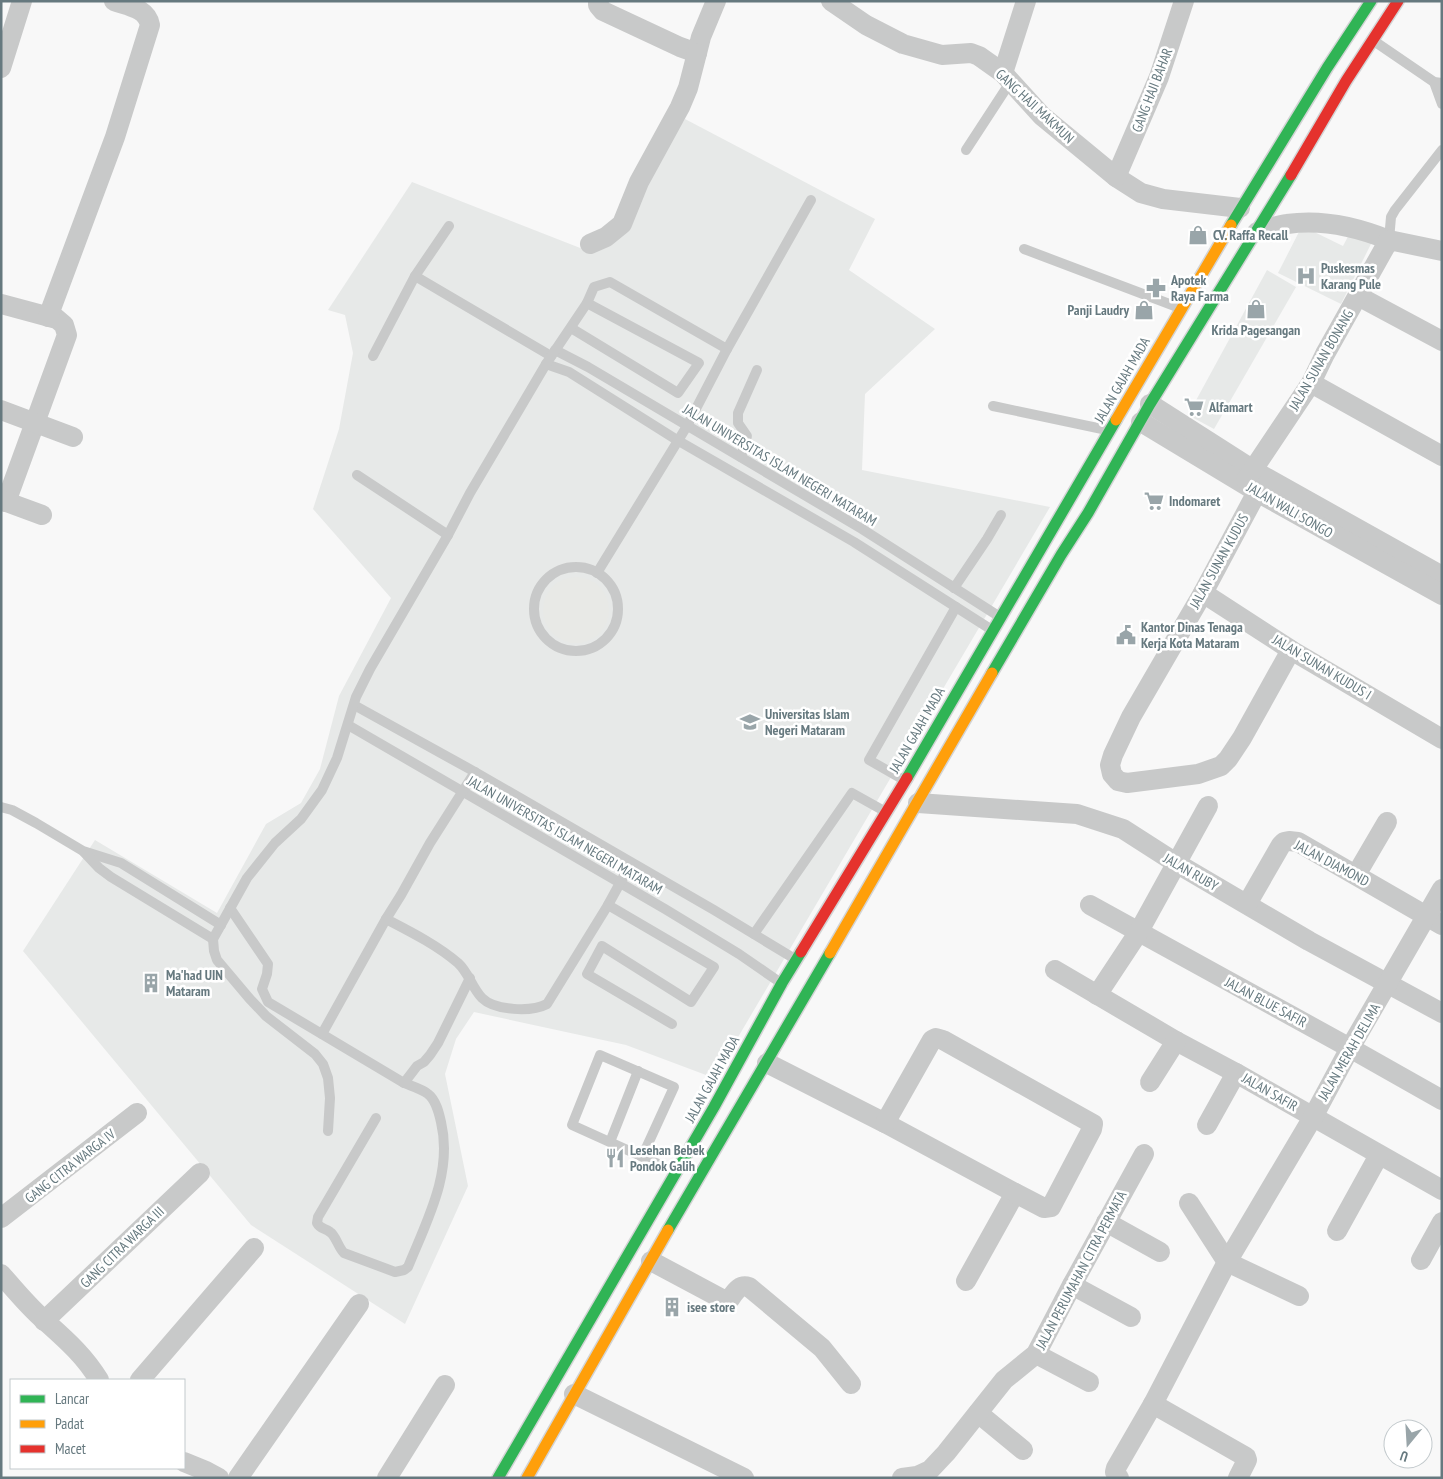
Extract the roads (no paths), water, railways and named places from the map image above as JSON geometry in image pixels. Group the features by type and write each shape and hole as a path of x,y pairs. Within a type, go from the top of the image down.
{"main road":[{"name":"JALAN GAJAH MADA","path":"498,1478 714,1107 796,960 886,813 1240,208 1371,1"},
{"path":"527,1478 651,1261 1150,404 1257,232 1346,81 1374,41 1398,1"},
{"path":"1327,68 1346,81"},
{"path":"1181,309 1202,321"},
{"path":"1069,502 1088,513"},
{"path":"714,1107 734,1118"}],"street":[{"path":"1,68 22,1"},
{"path":"48,316 115,137 150,25 149,19 138,9 114,1"},
{"path":"598,1 603,11 697,53"},
{"path":"590,244 606,236 622,224 639,182 683,101 701,37 716,1"},
{"name":"GANG HAJI MAKMUN","path":"831,1 866,25 903,44 942,56 974,54 1007,77 1042,116 1131,188 1152,197 1240,208"},
{"path":"1007,77 1026,1"},
{"name":"GANG HAJI BAHAR","path":"1116,177 1159,77 1184,1"},
{"path":"1257,232 1287,224 1314,223 1338,225 1362,229 1389,240 1442,251"},
{"name":"JALAN SUNAN BONANG","path":"1251,481 1311,383 1325,354 1389,240"},
{"path":"1358,296 1442,341"},
{"path":"1,304 57,319 63,323 67,332 66,341 4,501 42,515"},
{"path":"1311,383 1442,456"},
{"name":"JALAN WALI SONGO","path":"1150,404 1251,481 1442,595"},
{"path":"1,410 73,438"},
{"name":"JALAN WALI SONGO","path":"1140,422 1251,481 1442,576"},
{"name":"JALAN SUNAN KUDUS","path":"1251,481 1203,593 1112,755 1110,765 1112,774 1118,780 1127,783 1198,774 1221,766 1242,738 1291,650"},
{"name":"JALAN SUNAN KUDUS I","path":"1203,593 1291,650 1442,739"},
{"name":"JALAN RUBY","path":"918,802 1077,814 1123,829 1176,864 1309,941 1442,1013"},
{"path":"1097,996 1138,933 1208,806"},
{"path":"1356,875 1387,822"},
{"name":"JALAN DIAMOND","path":"1247,904 1281,845 1288,840 1298,842 1434,920"},
{"name":"JALAN MERAH DELIMA","path":"1119,1478 1115,1472 1116,1468 1154,1404 1227,1262 1313,1117 1350,1048 1388,984 1434,920 1442,889"},
{"name":"JALAN BLUE SAFIR","path":"1090,905 1442,1100"},
{"name":"JALAN SAFIR","path":"1055,970 1176,1041 1442,1190"},
{"path":"767,1063 885,1123 1044,1208 1051,1207 1093,1124 943,1040 936,1038 932,1040 885,1123"},
{"path":"1150,1082 1176,1041"},
{"path":"1207,1125 1236,1073"},
{"name":"GANG CITRA WARGA IV","path":"1,1218 137,1113"},
{"name":"JALAN PERUMAHAN CITRA PERMATA","path":"902,1478 935,1474 946,1453 1004,1380 1036,1354 1144,1154"},
{"path":"1337,1231 1380,1154"},
{"name":"GANG CITRA WARGA III","path":"44,1321 200,1173"},
{"path":"966,1281 1015,1193"},
{"path":"1189,1203 1227,1262 1299,1296"},
{"path":"1106,1222 1160,1252"},
{"path":"1421,1260 1442,1222"},
{"path":"141,1379 254,1248"},
{"path":"651,1261 724,1300 730,1299 738,1288 749,1287 822,1348 851,1384"},
{"path":"1,1274 44,1321 76,1349 98,1379"},
{"path":"1072,1285 1131,1317"},
{"path":"238,1478 359,1304"},
{"path":"1036,1354 1089,1382"},
{"path":"387,1478 446,1384"},
{"path":"574,1394 716,1471 744,1478"},
{"path":"1154,1404 1246,1457 1247,1460 1238,1478"},
{"path":"978,1413 1023,1450"},
{"path":"185,1462 219,1478"}],"lane":[{"path":"1374,41 1438,83 1442,104"},
{"path":"966,150 1007,77"},
{"path":"1389,240 1391,217 1395,210 1442,150"},
{"path":"597,573 687,426 727,349 811,200"},
{"path":"372,356 414,276 449,226"},
{"path":"1024,249 1181,309"},
{"path":"414,276 551,357"},
{"path":"328,1131 330,1098 328,1078 323,1064 315,1054 266,1016 248,998 217,960 213,939 260,860 301,819 322,790 338,758 356,696 370,669 448,535 470,493 551,357 587,303 594,287 610,282 727,349"},
{"path":"571,328 678,393 699,363 587,303"},
{"name":"JALAN UNIVERSITAS ISLAM NEGERI MATARAM","path":"551,357 588,367 862,529 1001,618"},
{"name":"JALAN UNIVERSITAS ISLAM NEGERI MATARAM","path":"551,357 569,372 678,440 854,542 993,630"},
{"path":"741,458 747,436 738,423 738,413 757,370"},
{"path":"993,406 1110,430"},
{"path":"357,475 448,535"},
{"path":"954,588 1000,515"},
{"path":"568,568 583,568 597,573 611,586 618,603 618,616 614,628 607,639 597,646 583,651 568,651 554,646 543,636 536,624 533,609 536,595 543,582 554,572 568,568"},
{"path":"905,780 869,760 956,607"},
{"name":"JALAN UNIVERSITAS ISLAM NEGERI MATARAM","path":"354,705 475,772 796,960"},
{"name":"JALAN UNIVERSITAS ISLAM NEGERI MATARAM","path":"348,725 620,882 740,954 782,984"},
{"path":"322,1034 430,843 475,772"},
{"path":"754,934 852,793 886,813"},
{"path":"1,808 12,810 83,851 121,863 221,925"},
{"path":"83,851 99,868 111,877 213,939"},
{"path":"386,919 447,954 460,965 482,999 500,1006 523,1009 539,1008 548,1004 631,863"},
{"path":"608,905 714,967 691,1002 602,946 587,974 672,1024"},
{"path":"230,908 268,964 262,989 268,1002 404,1083 429,1095 439,1111 444,1136 444,1160 438,1194 408,1267 400,1272 395,1272 344,1253 330,1232 320,1228 316,1223 376,1118"},
{"path":"404,1083 417,1066 430,1055 438,1043 470,978"},
{"path":"642,1157 674,1087 600,1055 572,1125 642,1157 676,1172"},
{"path":"610,1142 638,1071"}],"place":[{"name":"CV. Raffa Recall","path":"1198,235"},
{"name":"Puskesmas Karang Pule","path":"1306,276"},
{"name":"Apotek Raya Farma","path":"1156,288"},
{"name":"Krida Pagesangan","path":"1256,309"},
{"name":"Panji Laudry","path":"1144,310"},
{"name":"Alfamart","path":"1194,407"},
{"name":"Indomaret","path":"1154,501"},
{"name":"Kantor Dinas Tenaga Kerja Kota Mataram","path":"1126,635"},
{"name":"Universitas Islam Negeri Mataram","path":"750,722"},
{"name":"Ma'had UIN Mataram","path":"151,983"},
{"name":"Lesehan Bebek Pondok Galih","path":"615,1158"},
{"name":"isee store","path":"672,1307"}]}
